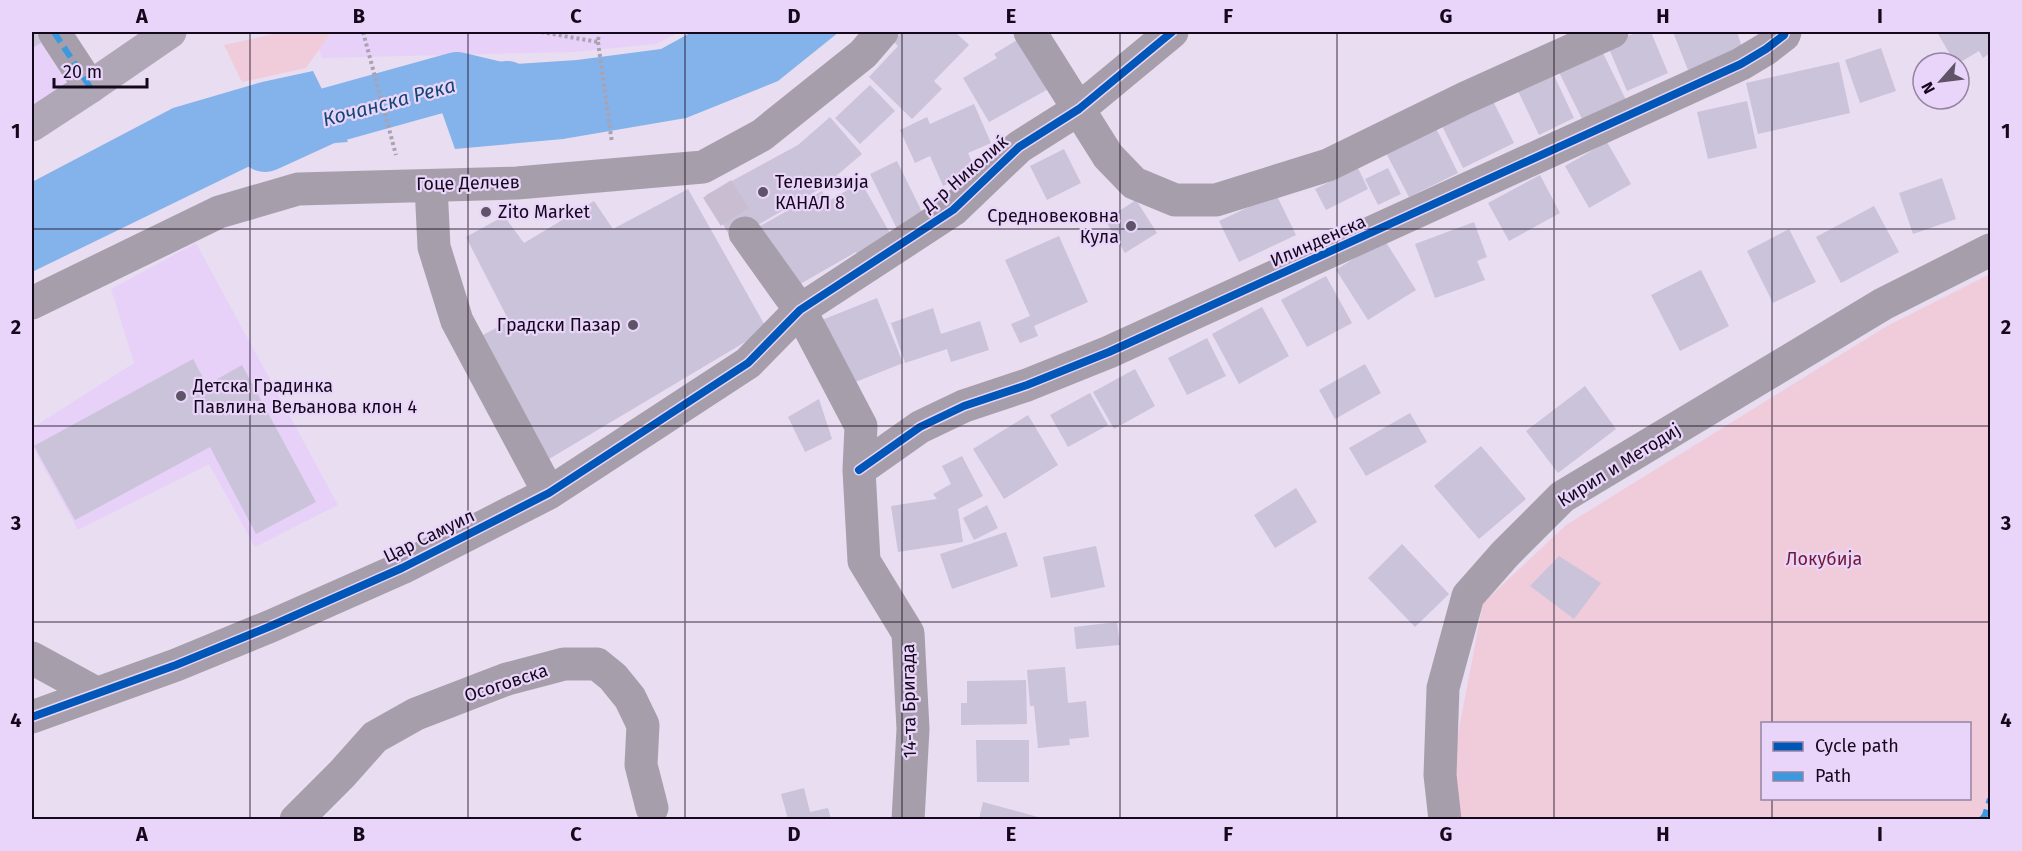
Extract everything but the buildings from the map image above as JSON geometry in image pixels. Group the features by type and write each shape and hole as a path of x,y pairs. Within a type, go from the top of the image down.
{"street":[{"path":"54,32 90,87"},
{"path":"32,125 170,32"},
{"name":"Гоце Делчев","path":"32,303 219,212 298,189 517,183 616,173 710,178 863,54 882,32"},
{"path":"1030,32 1108,156 1134,183 1175,200 1216,200 1328,165 1465,98 1612,32"},
{"name":"Д-р Николиќ","path":"800,310 952,210 1019,147 1079,109 1130,64 1172,32"},
{"name":"Илинденска","path":"859,470 920,427 964,406 1027,385 1109,352 1435,205 1741,64 1766,49 1785,32"},
{"path":"418,185 457,321 549,493"},
{"name":"14-та Бригада","path":"745,232 800,310 861,426 859,470 864,561 908,633 913,729 908,819"},
{"name":"Кирил и Методиј","path":"1445,819 1440,775 1443,688 1468,596 1505,554 1562,497 1883,304 1990,250"},
{"name":"Цар Самуил","path":"32,717 176,665 282,621 402,568 549,493 748,363 800,310"},
{"path":"32,658 96,693"},
{"name":"Осоговска","path":"296,819 342,774 375,737 416,714 507,679 564,664 597,664 614,677 630,698 643,725 641,765 652,808"}],"path":[{"path":"363,32 418,185"},
{"path":"541,32 598,42"},
{"path":"599,32 598,42 616,173"}],"shaded area":[{"path":"32,32 41,32 72,81 32,105"},
{"path":"313,32 679,32 656,44 574,52 322,58"},
{"name":"Детска Градинка Павлина Вељанова клон 4","path":"196,243 338,505 255,547 209,464 78,530 32,446 32,428 134,363 111,289"}],"green space":[{"path":"282,32 329,32 330,34 306,68 242,82 224,45"},
{"name":"Локубија","path":"1990,274 1990,819 1461,819 1453,760 1483,603 1566,525 1887,326"}],"water":[{"path":"692,32 839,32 778,81 686,118 563,139 455,149 427,70 577,60 661,49"},
{"path":"313,71 348,142 291,146 32,272 32,182 173,108 262,82"}],"waterway":[{"name":"Кочанска Река","path":"265,144 324,117 457,80 499,90 507,89"}],"tunnel":[{"path":"717,189 745,233"}],"marked path":[{"path":"54,32 90,87"},
{"path":"1981,820 1990,799"}],"cycle path":[{"path":"32,717 176,665 271,626 402,568 549,493 748,363 800,310 953,210 1019,147 1079,109 1172,32"},
{"path":"859,470 920,427 964,406 1027,385 1109,352 1741,64 1766,49 1785,32"}],"place":[{"name":"Телевизија КАНАЛ 8","path":"763,192"},
{"name":"Zito Market","path":"486,212"},
{"name":"Средновековна Кула","path":"1131,226"},
{"name":"Градски Пазар","path":"633,325"},
{"name":"Детска Градинка Павлина Вељанова клон 4","path":"181,396"}]}
